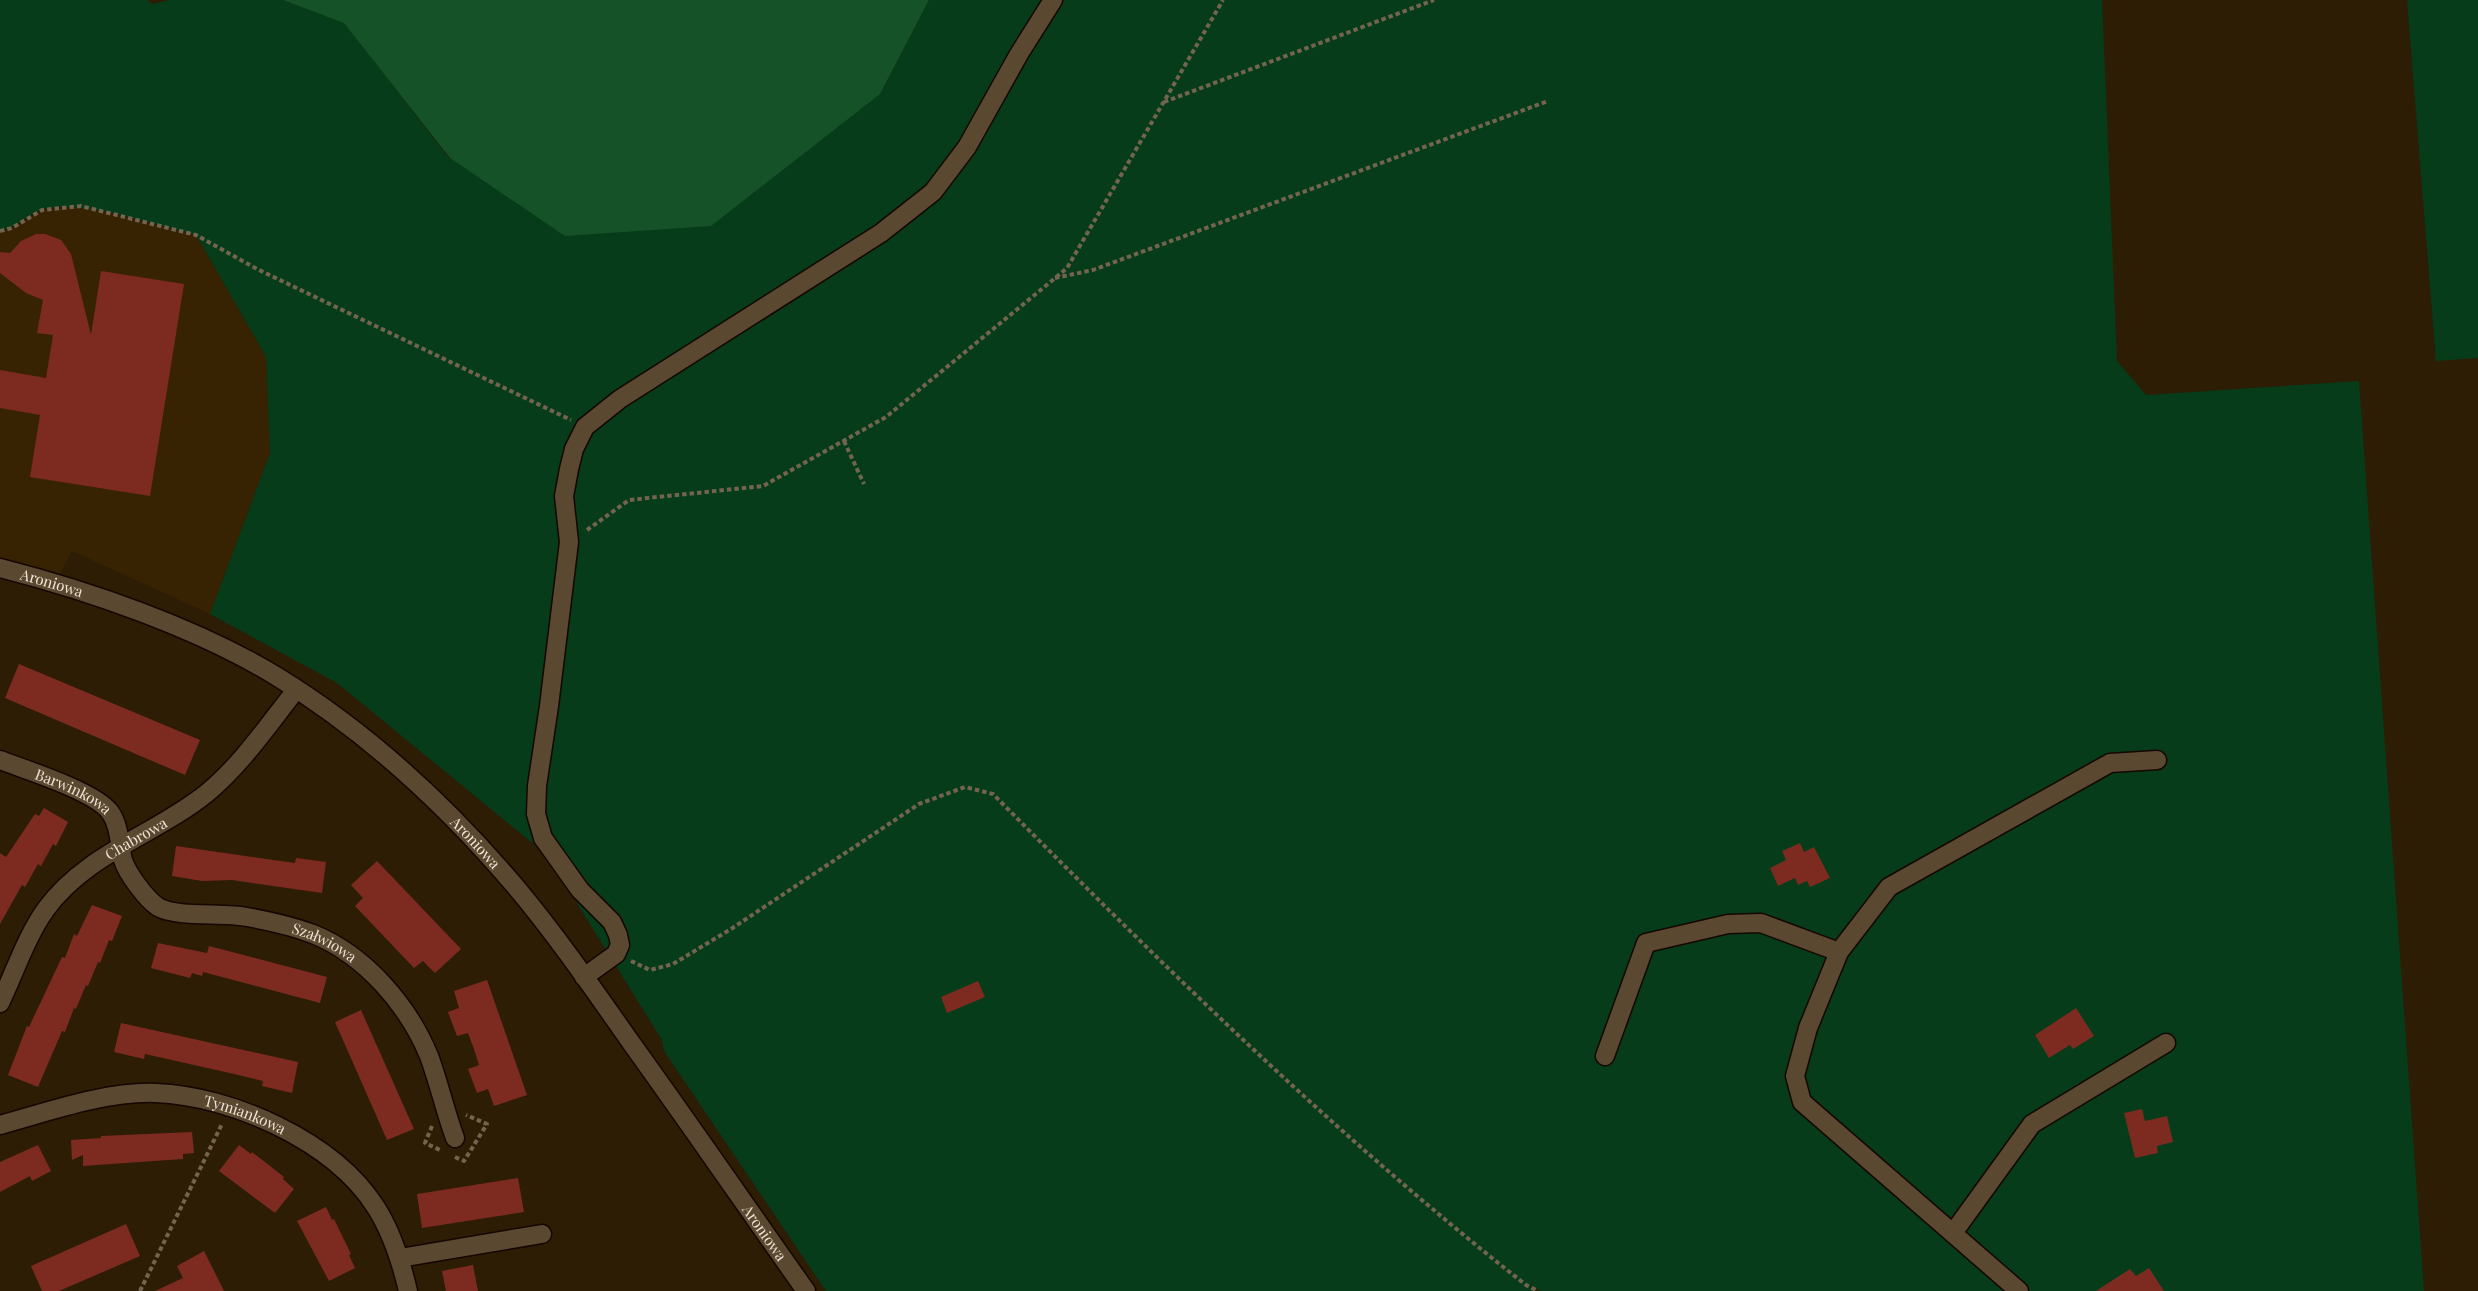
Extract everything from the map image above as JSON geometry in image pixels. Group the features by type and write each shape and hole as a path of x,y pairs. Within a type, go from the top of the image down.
{"street":[{"path":"584,977 615,954 620,945 618,935 612,922 580,890 553,855 543,838 536,814 537,786 569,542 564,496 574,449 585,427 620,399 882,232 933,192 967,147 1019,54 1053,0"},
{"name":"Aroniowa","path":"0,568 64,586 191,633 238,655 296,690 372,746 408,776 460,826 515,887 584,977 806,1291"},
{"name":"Chabrowa","path":"0,1003 28,939 46,909 75,878 91,864 172,818 208,792 243,758 296,690"},
{"name":"Barwinkowa","path":"0,760 72,788 101,803 110,812 118,826 121,845"},
{"path":"2019,1291 1802,1102 1795,1076 1808,1028 1839,952 1889,887 2110,763 2157,760"},
{"name":"Szałwiowa","path":"121,845 124,862 148,900 159,908 171,911 237,914 273,922 312,934 361,962 393,996 415,1027 428,1055 450,1145"},
{"path":"1605,1056 1646,943 1728,924 1761,923 1839,952"},
{"path":"1953,1233 2032,1124 2166,1042"},
{"name":"Tymiankowa","path":"0,1125 77,1103 153,1093 187,1096 231,1107 292,1134 347,1173 375,1206 400,1258 408,1291"},
{"path":"400,1258 542,1234"}],"path":[{"path":"569,542 629,500 763,486 886,417 1054,279 1067,268 1223,0"},
{"path":"1163,102 1434,0"},
{"path":"1054,279 1093,270 1548,101"},
{"path":"0,231 12,228 42,210 81,206 196,235 256,269 585,427"},
{"path":"844,441 864,484"},
{"path":"615,954 650,970 673,964 741,922 918,804 965,787 993,794 1143,946 1372,1158 1460,1233 1526,1285 1538,1291"},
{"path":"140,1291 231,1107"},
{"path":"454,1157 464,1161 487,1124 459,1112"},
{"path":"436,1118 425,1143 450,1145"}],"shaded area":[{"path":"81,206 196,235 266,357 270,453 210,614 72,551 60,574 0,562 0,231 12,228 42,210"}],"green space":[{"path":"0,0 147,0 152,4 169,0 283,0 344,22 449,158 880,94 929,0 2102,0 2117,361 2146,395 2359,381 2424,1291 1542,1291 1529,1286 1535,1291 826,1291 664,1051 662,1040 547,855 337,683 210,614 270,453 266,357 196,235 118,214 75,207 41,210 0,231"},
{"path":"283,0 929,0 880,94 711,226 565,236 450,158 344,23"},
{"path":"2407,0 2478,0 2478,358 2436,361"}],"building":[{"path":"36,234 45,234 61,240 71,254 91,335 101,271 184,284 150,496 30,477 40,415 0,408 0,370 46,378 53,335 37,333 43,300 26,293 0,273 0,252 10,253 21,241"},
{"path":"19,664 200,740 185,775 5,698"},
{"path":"44,808 68,822 56,846 53,844 41,866 38,864 25,887 22,885 0,924 0,853 6,857 35,814 39,816"},
{"path":"1800,843 1804,852 1814,847 1830,878 1810,887 1807,881 1798,885 1795,878 1778,886 1770,868 1786,860 1782,851"},
{"path":"176,846 295,863 296,858 326,862 322,893 232,880 202,881 172,876"},
{"path":"377,861 461,949 435,973 423,961 414,968 355,906 363,898 351,885"},
{"path":"92,905 122,916 112,941 109,940 100,963 98,962 88,986 86,985 76,1009 74,1008 65,1032 62,1031 38,1087 8,1075 27,1026 29,1027 62,957 65,958 74,934 77,936"},
{"path":"158,943 207,953 209,946 327,977 320,1003 203,972 202,976 192,973 190,978 151,968"},
{"path":"487,980 527,1095 494,1106 488,1089 477,1093 468,1069 479,1065 474,1049 468,1033 457,1036 448,1012 459,1008 454,991"},
{"path":"978,981 985,997 947,1013 941,997"},
{"path":"2076,1008 2094,1036 2073,1049 2070,1045 2049,1058 2035,1035"},
{"path":"361,1010 414,1129 387,1140 335,1022"},
{"path":"121,1023 298,1062 292,1093 262,1086 263,1081 234,1074 145,1054 144,1059 114,1052"},
{"path":"2142,1109 2145,1121 2167,1116 2173,1142 2157,1146 2158,1153 2135,1158 2124,1113"},
{"path":"192,1132 194,1153 183,1154 183,1159 83,1166 83,1155 72,1160 71,1140 101,1138 101,1136"},
{"path":"38,1145 51,1171 32,1181 30,1176 0,1192 0,1162"},
{"path":"239,1145 251,1154 252,1152 284,1177 283,1179 294,1189 275,1213 219,1171"},
{"path":"518,1178 524,1212 422,1228 417,1194"},
{"path":"326,1207 351,1254 349,1255 355,1268 329,1281 297,1221"},
{"path":"126,1224 140,1256 59,1291 42,1291 31,1266"},
{"path":"204,1251 224,1291 155,1291 183,1278 177,1266"},
{"path":"473,1265 478,1291 446,1291 442,1271"},
{"path":"2149,1268 2164,1291 2096,1291 2130,1269 2136,1276"}]}
